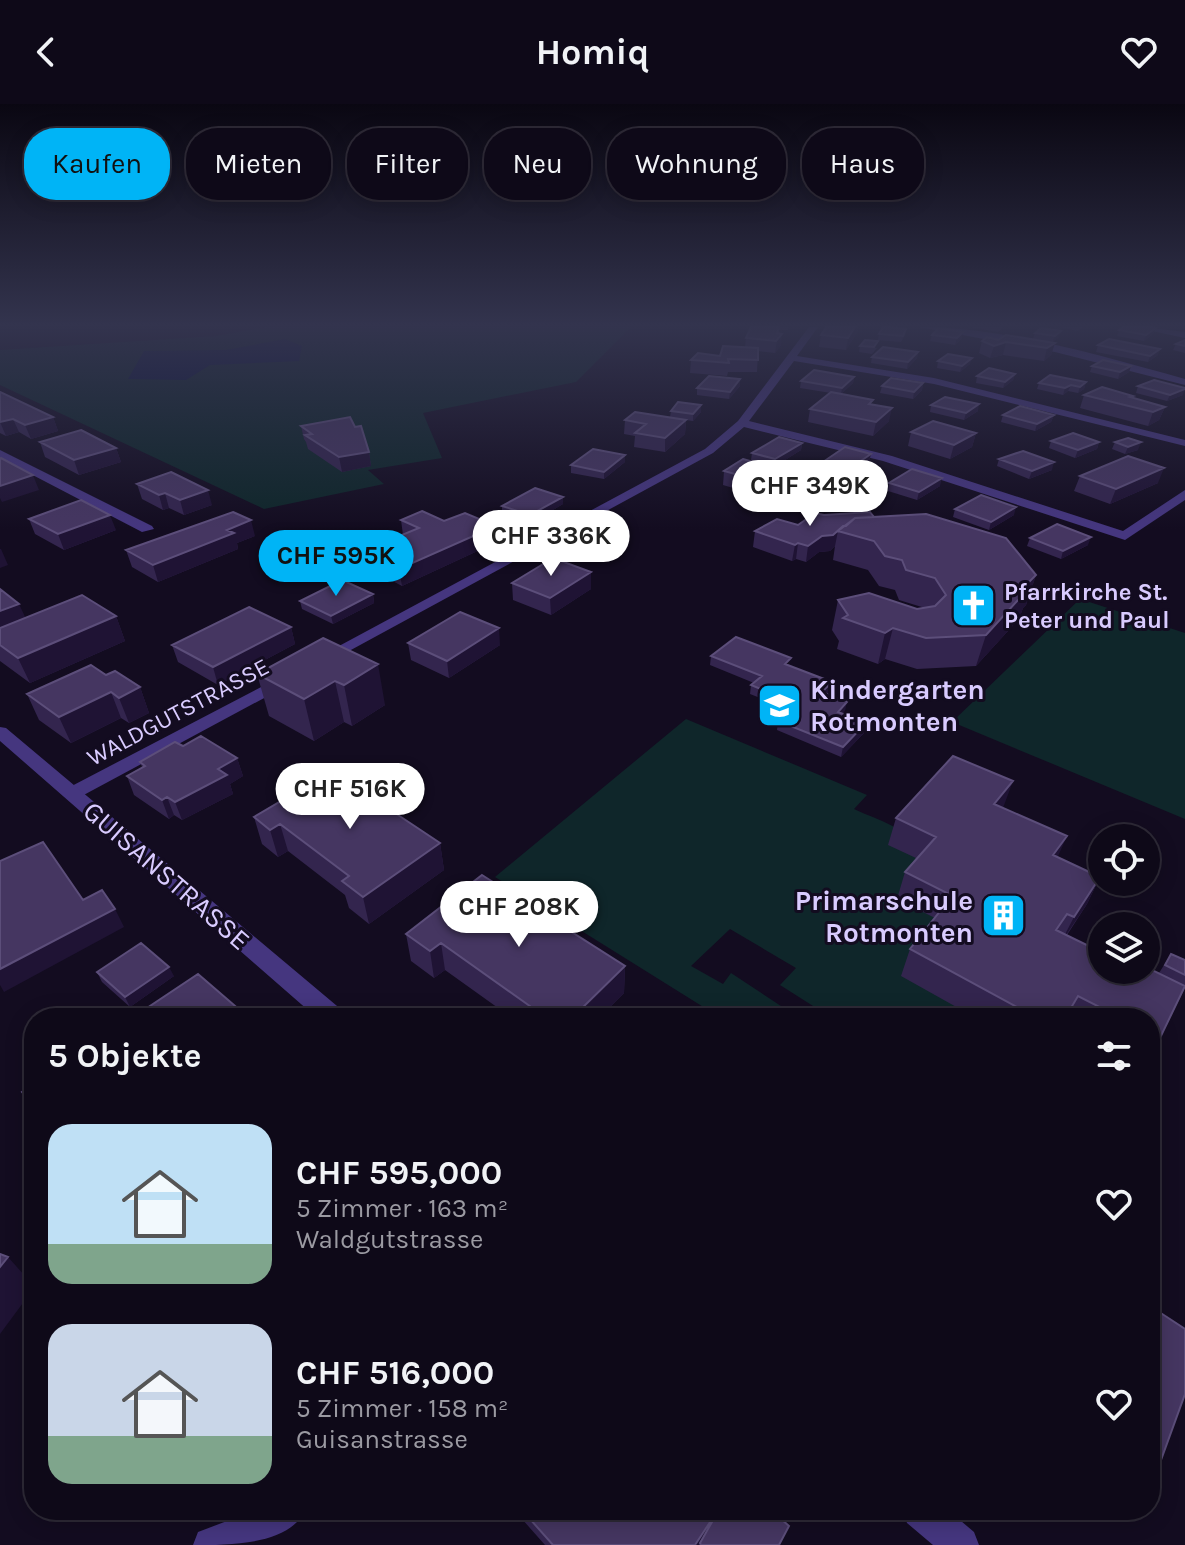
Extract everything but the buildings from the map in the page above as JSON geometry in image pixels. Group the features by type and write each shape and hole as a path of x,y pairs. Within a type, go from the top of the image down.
{"street":[{"name":"WALDGUTSTRASSE","path":"73,793 709,451 742,423 762,394"},
{"path":"988,394 1185,443"},
{"path":"742,423 814,437 1007,495 1125,536 1185,494"},
{"path":"0,453 147,529"},
{"name":"GUISANSTRASSE","path":"0,732 322,1008"},
{"path":"211,1545 261,1528 273,1520"},
{"path":"932,1520 961,1545"}],"green space":[{"path":"20,394 516,394 423,413 442,458 368,470 384,484 264,509"},
{"path":"1080,599 1185,633 1185,819 952,722"},
{"path":"686,719 867,795 854,809 899,830 928,865 958,944 974,1008 816,1008 780,985 796,968 730,929 691,966 723,984 731,973 784,1008 705,1008 495,877"}],"place":[{"name":"Pfarrkirche St. Peter und Paul","path":"973,606"},
{"name":"Kindergarten Rotmonten","path":"779,705"},
{"name":"Primarschule Rotmonten","path":"1004,916"}]}
